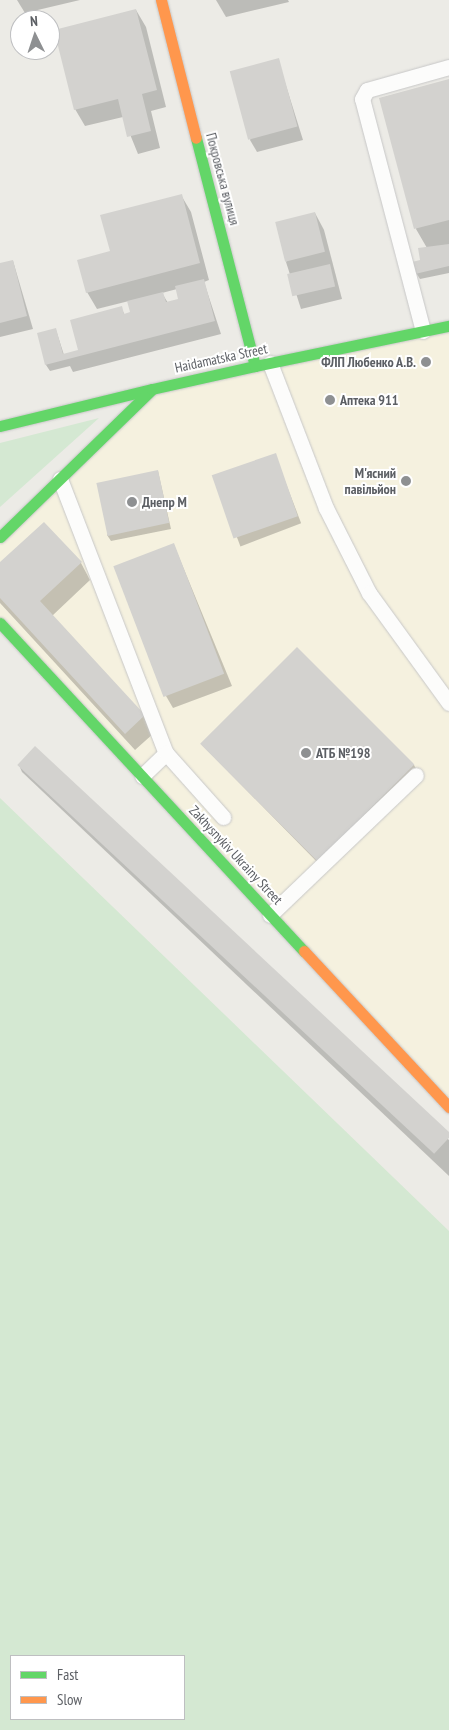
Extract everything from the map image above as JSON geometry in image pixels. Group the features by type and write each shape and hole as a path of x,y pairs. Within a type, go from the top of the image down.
{"street":[{"name":"Покровська вулиця","path":"161,0 262,364"},
{"name":"Haidamatska Street","path":"0,426 262,364 449,326"},
{"path":"0,538 152,389"},
{"name":"Zakhysnykiv Ukrainy Street","path":"0,623 449,1107"}],"lane":[{"path":"423,331 362,99 367,90 449,67"},
{"path":"262,364 326,508 369,594 449,703"},
{"path":"60,479 166,753 223,817"},
{"path":"142,776 166,753"},
{"path":"270,915 294,888 416,775"}],"shaded area":[{"path":"449,326 449,1107 0,623 0,537 152,389"}],"green space":[{"path":"99,418 0,507 0,443"},
{"path":"0,798 449,1231 449,1730 0,1730"}],"building":[{"path":"136,9 157,90 142,94 151,131 127,137 118,99 74,110 60,54 60,28"},
{"path":"279,58 297,127 248,140 230,71"},
{"path":"449,79 449,220 414,229 379,98"},
{"path":"182,194 200,263 86,293 77,260 110,251 100,215"},
{"path":"315,212 325,252 285,262 275,222"},
{"path":"449,244 449,266 415,274 412,262 420,260 418,248"},
{"path":"13,260 27,316 0,323 0,263"},
{"path":"330,264 335,286 292,296 287,274"},
{"path":"204,279 215,321 45,365 37,333 56,328 63,354 78,350 70,320 122,306 124,314 130,312 127,301 163,292 166,302 178,299 175,286"},
{"path":"276,453 298,516 234,538 212,475"},
{"name":"Днепр М","path":"158,470 169,523 108,536 96,483"},
{"path":"44,522 82,562 40,601 145,715 125,734 0,598 0,562"},
{"path":"174,543 224,674 163,697 113,566"},
{"name":"АТБ №198","path":"297,647 414,764 318,861 200,744"},
{"path":"35,746 449,1132 449,1138 434,1154 17,765"}],"traffic: fast":[{"path":"0,537 152,389 255,366 196,138"},
{"path":"255,366 449,326"},
{"path":"0,426 152,389"},
{"path":"0,623 304,951"}],"traffic: slow":[{"path":"161,0 196,138"},
{"path":"304,951 449,1107"}],"place":[{"name":"ФЛП Любенко А.В.","path":"426,362"},
{"name":"Аптека 911","path":"330,400"},
{"name":"М'ясний павільйон","path":"406,481"},
{"name":"Днепр М","path":"132,502"},
{"name":"АТБ №198","path":"306,753"}]}
